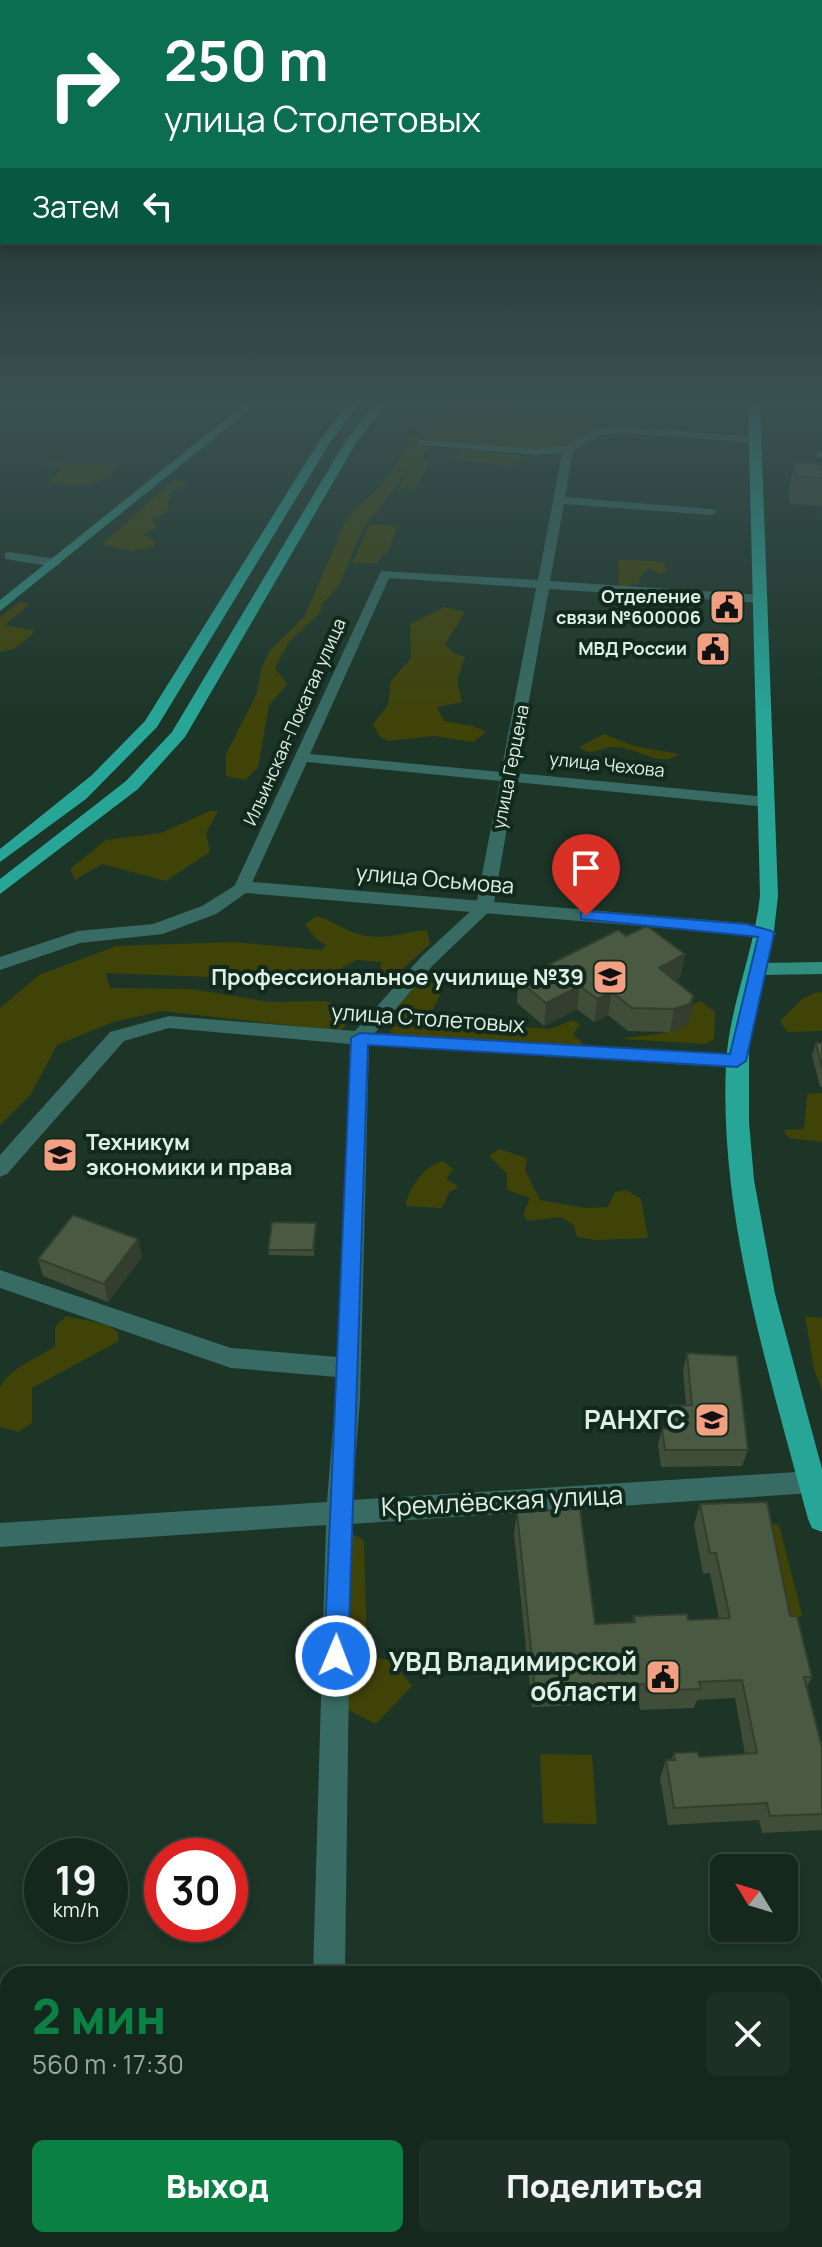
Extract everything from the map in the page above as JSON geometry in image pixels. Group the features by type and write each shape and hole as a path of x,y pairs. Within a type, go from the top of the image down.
{"main road":[{"path":"0,607 124,507"},
{"path":"0,857 65,810 131,749 151,724 285,507"},
{"path":"0,888 132,785 179,734 313,507"},
{"path":"758,507 769,896 766,934 737,1061 744,1186 750,1233 822,1519"},
{"path":"757,969 822,968"}],"street":[{"name":"улица Герцена","path":"484,908 559,507"},
{"path":"646,507 711,512"},
{"path":"9,556 55,563"},
{"name":"Ильинская-Покатая улица","path":"242,887 385,574 545,586"},
{"path":"545,586 761,599"},
{"name":"улица Чехова","path":"300,757 767,802"},
{"path":"0,964 78,937 156,930 209,910 242,887"},
{"name":"улица Осьмова","path":"242,887 746,929 766,934"},
{"path":"329,1966 339,1511 349,1368 360,1038 427,961 484,908"},
{"name":"улица Столетовых","path":"0,1169 117,1036 169,1022 360,1038 737,1061"},
{"path":"0,1279 231,1358 349,1368"},
{"name":"Кремлёвская улица","path":"0,1535 812,1482"}],"shaded area":[{"path":"144,507 168,507 167,513 152,520 157,527 143,535 155,540 154,547 132,551 102,544"},
{"path":"358,507 381,507 364,526 339,585 321,605 321,612 289,642 275,668 287,684 269,705 258,768 245,780 226,776 226,754 257,693 261,669 270,650 304,617 347,518"},
{"path":"370,524 398,526 387,554 382,554 377,564 353,562"},
{"path":"618,559 663,562 667,571 660,574 648,568 639,578 641,583 631,584 631,588 613,586 619,585"},
{"path":"20,602 29,604 5,625 36,631 14,649 0,652 0,617"},
{"path":"444,607 465,612 445,644 454,653 465,657 457,680 462,702 437,707 444,721 473,726 486,732 473,742 433,736 388,741 380,737 373,724 388,705 391,681 411,658 410,624"},
{"path":"604,734 634,746 679,754 664,759 624,748 611,747 588,752 579,747"},
{"path":"210,811 218,811 206,833 210,852 166,881 102,864 75,880 70,869 106,840 161,833"},
{"path":"317,916 352,932 372,937 427,930 430,944 383,987 379,987 381,962 357,960 318,981 106,973 110,988 191,989 269,1002 326,1001 356,1013 340,1031 162,1011 113,1022 57,1045 31,1094 0,1125 0,1008 39,975 116,946 233,942 322,950 326,945 316,939 305,924"},
{"path":"435,968 449,976 432,1012 434,1021 550,1029 573,1020 580,1024 573,1035 583,1043 578,1049 391,1036 398,1018 395,1008 423,972"},
{"path":"822,993 822,1031 787,1032 780,1021 802,999"},
{"path":"700,1001 715,1012 714,1039 706,1044 621,1039 676,1030 688,1022 689,1007"},
{"path":"822,1093 822,1142 789,1138 783,1130 804,1129 807,1094"},
{"path":"499,1149 527,1158 525,1170 540,1200 586,1208 608,1207 615,1192 626,1190 641,1199 648,1238 595,1240 577,1237 574,1225 561,1217 528,1221 523,1215 530,1198 507,1190 507,1174 489,1156"},
{"path":"443,1161 453,1169 446,1179 459,1187 449,1192 442,1208 406,1206 418,1178"},
{"path":"66,1316 108,1325 118,1332 119,1341 32,1388 32,1423 19,1432 0,1427 0,1388 4,1381 17,1369 55,1346 55,1327"},
{"path":"805,1316 822,1318 822,1391 814,1369"},
{"path":"779,1525 802,1615 793,1620 786,1614 767,1527"},
{"path":"348,1532 364,1540 367,1656 392,1661 412,1686 376,1724 342,1707"},
{"path":"540,1754 592,1755 597,1824 543,1823"}],"building":[{"path":"647,926 685,954 659,968 694,996 689,1004 674,1009 632,1008 612,992 597,999 580,986 546,1003 518,980 618,930 626,936"},
{"path":"816,1043 822,1043 822,1068"},
{"path":"73,1215 138,1239 104,1284 38,1259"},
{"path":"272,1222 316,1223 313,1250 268,1250"},
{"name":"РАНХГС","path":"687,1353 737,1356 748,1450 665,1450 662,1429 673,1427 670,1406 692,1405"},
{"name":"УВД Владимирской области","path":"767,1502 790,1616 797,1616 812,1677 804,1677 822,1747 822,1814 770,1816 767,1803 674,1808 666,1760 675,1760 674,1753 698,1752 699,1757 757,1753 742,1680 699,1682 701,1689 646,1691 644,1684 535,1688 517,1512 580,1509 595,1624 635,1622 634,1616 687,1614 688,1620 730,1618 716,1553 710,1553 700,1504"}],"place":[{"name":"Отделение связи №600006","path":"727,607"},
{"name":"МВД России","path":"713,649"},
{"name":"Профессиональное училище №39","path":"610,977"},
{"name":"Техникум экономики и права","path":"60,1155"},
{"name":"РАНХГС","path":"712,1420"},
{"name":"УВД Владимирской области","path":"663,1677"}],"route":[{"path":"336,1656 339,1511 348,1401 360,1038 737,1061 766,934 746,929 586,916"}]}
